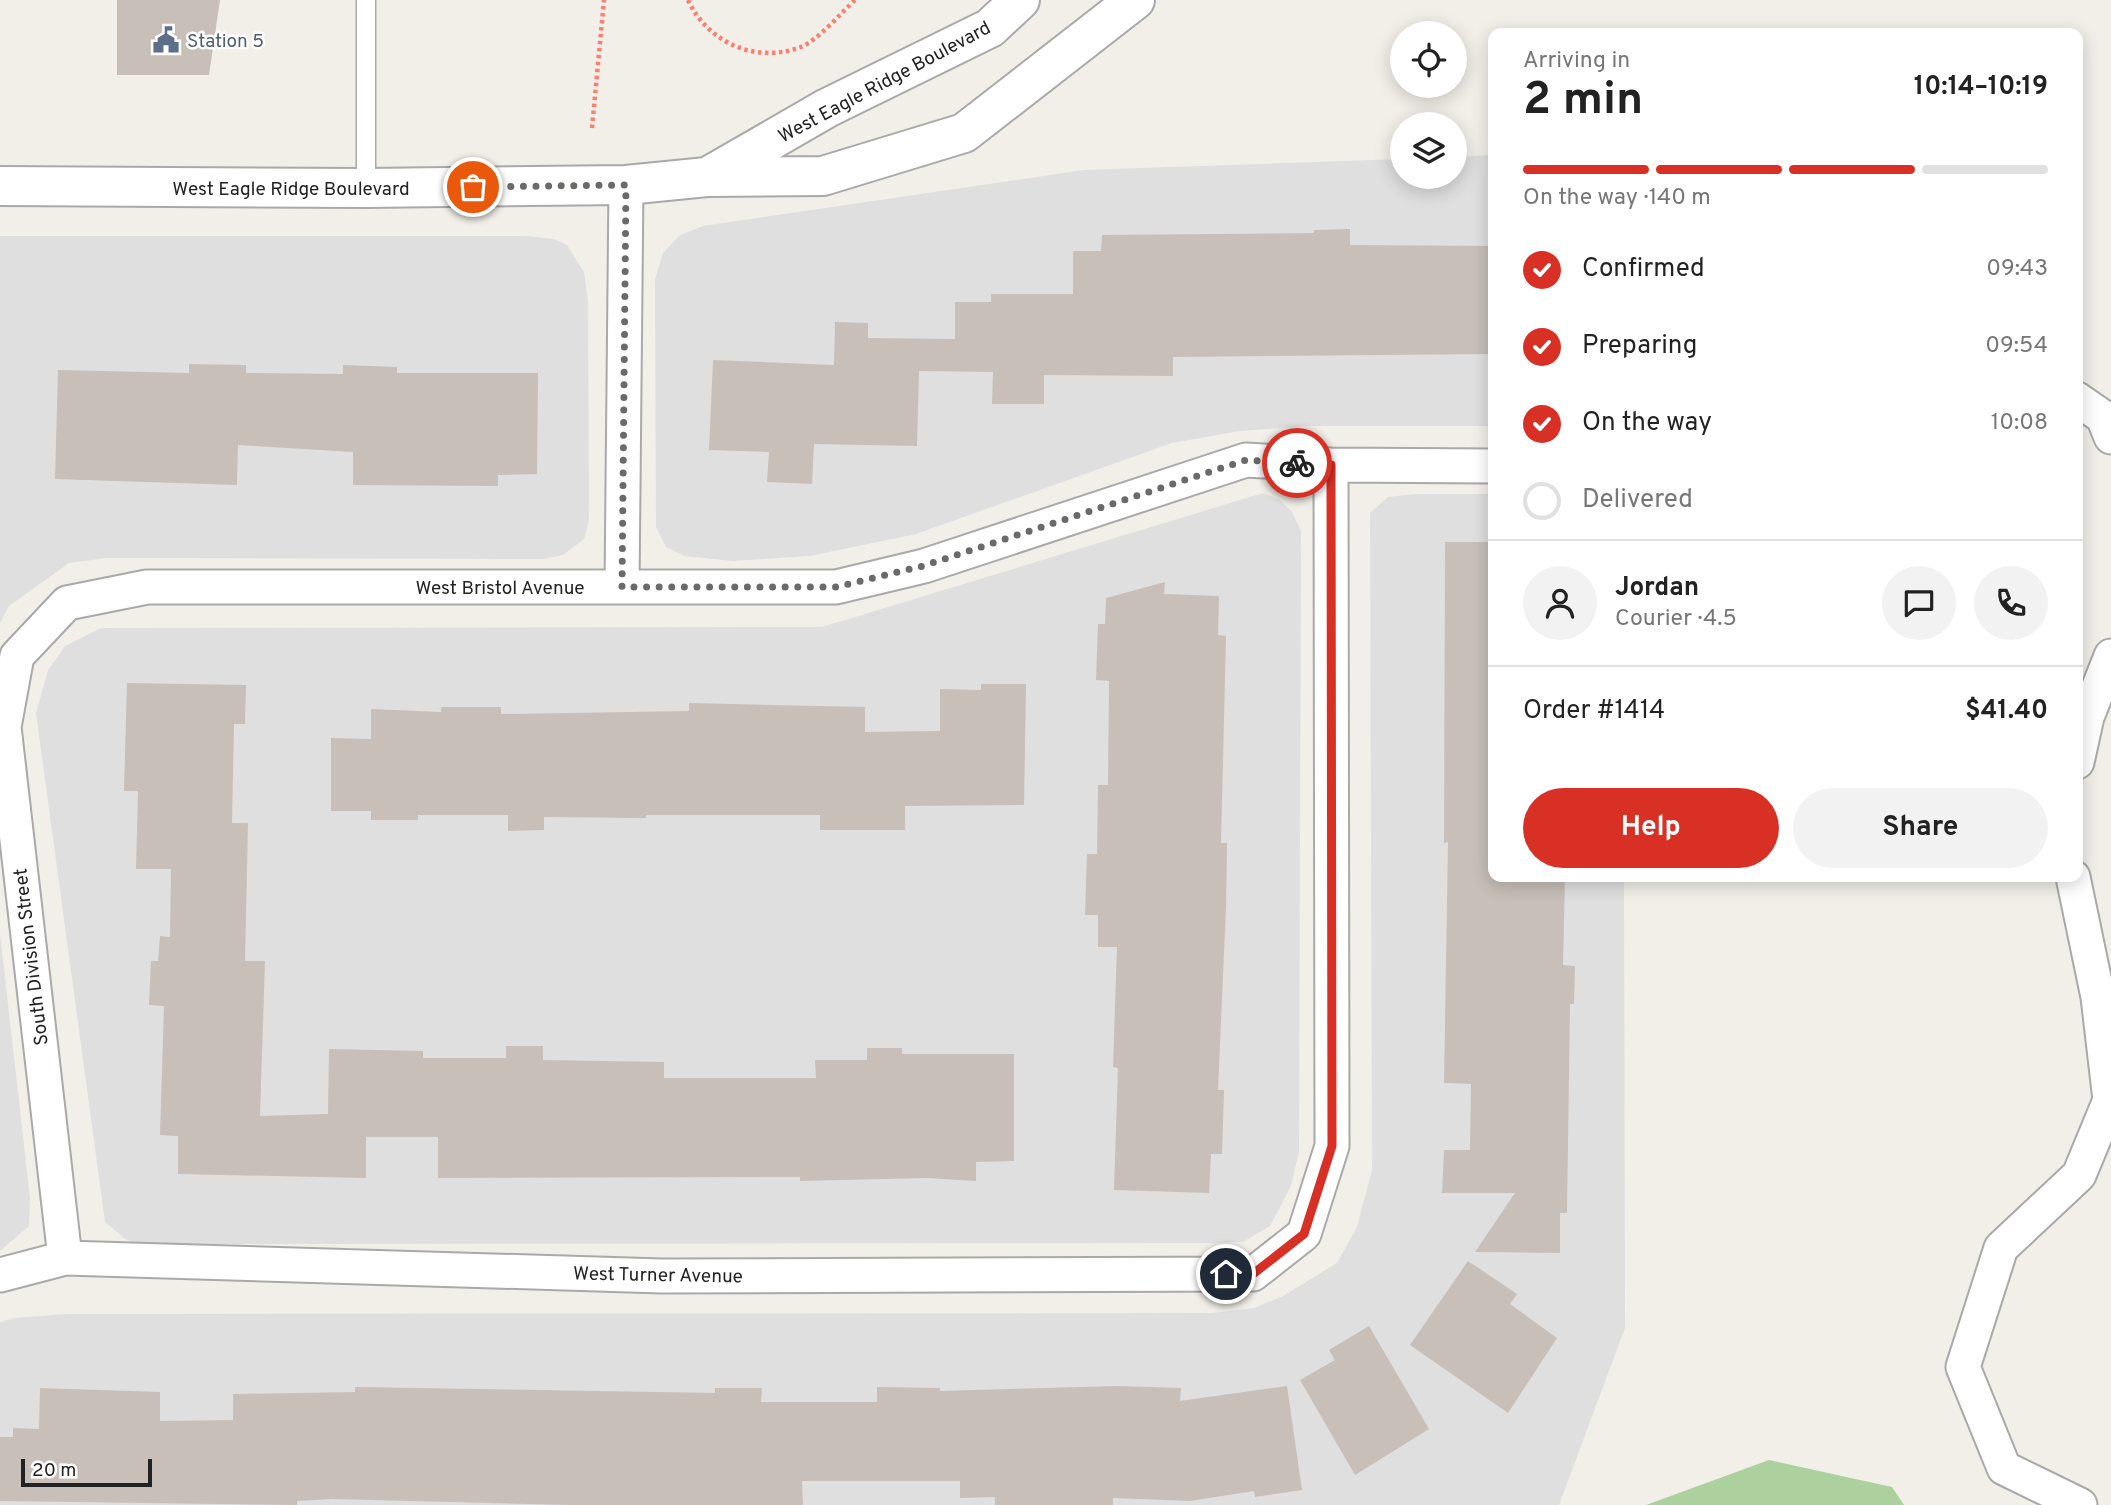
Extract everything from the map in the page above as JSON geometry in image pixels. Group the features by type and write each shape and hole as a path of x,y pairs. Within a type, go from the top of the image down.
{"street":[{"name":"West Eagle Ridge Boulevard","path":"707,177 827,108 990,28 1020,0"},
{"name":"West Eagle Ridge Boulevard","path":"0,186 366,188 626,185 707,177 823,176 964,133 1135,0"},
{"path":"622,587 626,185"},
{"path":"2083,403 2103,417 2111,437"},
{"name":"West Bristol Avenue","path":"17,656 67,603 147,587 836,587 923,566 1246,460 1331,465 1488,466"},
{"name":"West Turner Avenue","path":"0,1275 65,1258 662,1276 1253,1274 1304,1234 1332,1146 1331,465"},
{"name":"South Division Street","path":"17,656 4,727 65,1258"},
{"path":"2083,735 2087,717 2111,656"},
{"path":"2074,882 2098,997 2110,1100 2079,1175 2001,1248 1963,1367 2004,1468 2080,1505"}],"lane":[{"path":"366,0 366,188"}],"path":[{"path":"592,128 604,0"},
{"path":"688,0 697,19 737,48 761,54 803,46 855,0"}],"shaded area":[{"path":"1488,155 1488,426 1309,426 1240,431 1172,443 916,534 810,556 733,561 685,556 666,547 656,527 655,279 663,253 680,235 703,226 1084,170 1390,159 1390,189 1467,189 1467,156"},
{"path":"0,236 527,236 554,239 567,245 584,272 588,301 589,520 584,539 563,555 544,559 107,558 69,563 9,606 0,623"},
{"path":"1263,493 1280,500 1292,512 1301,531 1299,1151 1291,1186 1270,1226 1243,1242 1213,1243 139,1244 125,1239 105,1222 36,713 48,670 65,646 101,628 822,627"},
{"path":"1415,494 1488,494 1488,882 1624,882 1625,1328 1559,1505 0,1505 0,1322 15,1318 66,1314 1212,1313 1254,1308 1283,1296 1337,1263 1357,1227 1372,1170 1370,513 1388,497"},
{"path":"0,934 30,1198 29,1226 0,1251"}],"green space":[{"path":"1769,1460 1892,1487 1904,1505 1646,1505"}],"building":[{"name":"Station 5","path":"117,0 220,0 209,75 117,75"},
{"path":"1350,229 1350,245 1488,246 1488,354 1173,357 1173,376 1044,375 1044,404 992,404 993,372 919,371 917,446 814,444 812,484 767,482 769,452 709,450 713,360 834,365 835,322 868,323 868,338 955,339 955,302 991,302 991,294 1073,294 1073,251 1101,251 1102,235 1314,233 1314,230"},
{"path":"189,364 246,365 246,373 343,374 343,365 397,367 397,373 538,373 537,474 498,475 498,486 353,485 353,452 238,445 237,485 55,479 58,370 189,373"},
{"path":"1445,542 1488,542 1488,882 1565,882 1563,965 1575,966 1574,1004 1570,1004 1567,1213 1560,1213 1560,1253 1475,1252 1515,1193 1442,1193 1444,1150 1470,1150 1471,1084 1444,1083 1448,842 1444,843"},
{"path":"1165,582 1164,594 1219,596 1218,635 1226,636 1221,843 1227,843 1226,907 1218,1090 1224,1090 1222,1154 1211,1154 1209,1193 1114,1190 1118,1068 1113,1067 1117,947 1098,947 1098,915 1085,915 1087,854 1097,854 1098,785 1108,785 1109,681 1096,680 1098,624 1105,624 1106,598"},
{"path":"127,683 246,685 245,724 234,724 232,823 248,823 245,961 265,961 260,1116 328,1114 329,1049 423,1051 423,1058 506,1058 506,1046 543,1046 543,1060 664,1062 664,1078 816,1078 815,1060 867,1060 867,1048 902,1048 902,1054 1014,1054 1014,1161 976,1162 976,1181 927,1178 800,1181 800,1177 438,1178 438,1137 366,1137 366,1178 178,1174 178,1136 160,1135 164,1006 149,1005 151,961 158,961 160,936 170,937 171,869 136,869 138,791 124,791"},
{"path":"981,684 1026,684 1024,805 905,806 905,830 820,830 820,815 646,815 646,818 544,817 544,830 508,831 508,815 418,815 418,820 371,820 371,811 331,811 331,738 371,739 371,709 441,712 441,707 501,707 501,714 689,711 689,703 865,707 865,732 940,731 940,689 981,690"},
{"path":"1468,1261 1517,1294 1510,1304 1557,1338 1508,1413 1410,1345"},
{"path":"1369,1326 1429,1429 1355,1475 1300,1380 1335,1360 1329,1350"},
{"path":"1118,1386 1181,1388 1180,1401 1287,1386 1302,1490 1255,1497 1254,1491 1190,1501 1113,1498 1113,1505 995,1505 995,1497 960,1498 960,1481 802,1481 803,1505 570,1505 332,1499 297,1501 297,1505 0,1501 0,1437 13,1437 13,1428 39,1429 40,1388 160,1392 160,1421 233,1420 233,1394 355,1392 355,1387 715,1393 715,1388 762,1388 761,1402 877,1402 877,1387 940,1388 940,1391"}],"way so far":[{"path":"473,187 626,185 622,587 836,587 923,566 1246,460 1297,463"}],"place":[{"name":"Station 5","path":"166,40"}],"route":[{"path":"1226,1274 1253,1274 1304,1234 1332,1146 1331,465 1297,463"}]}
